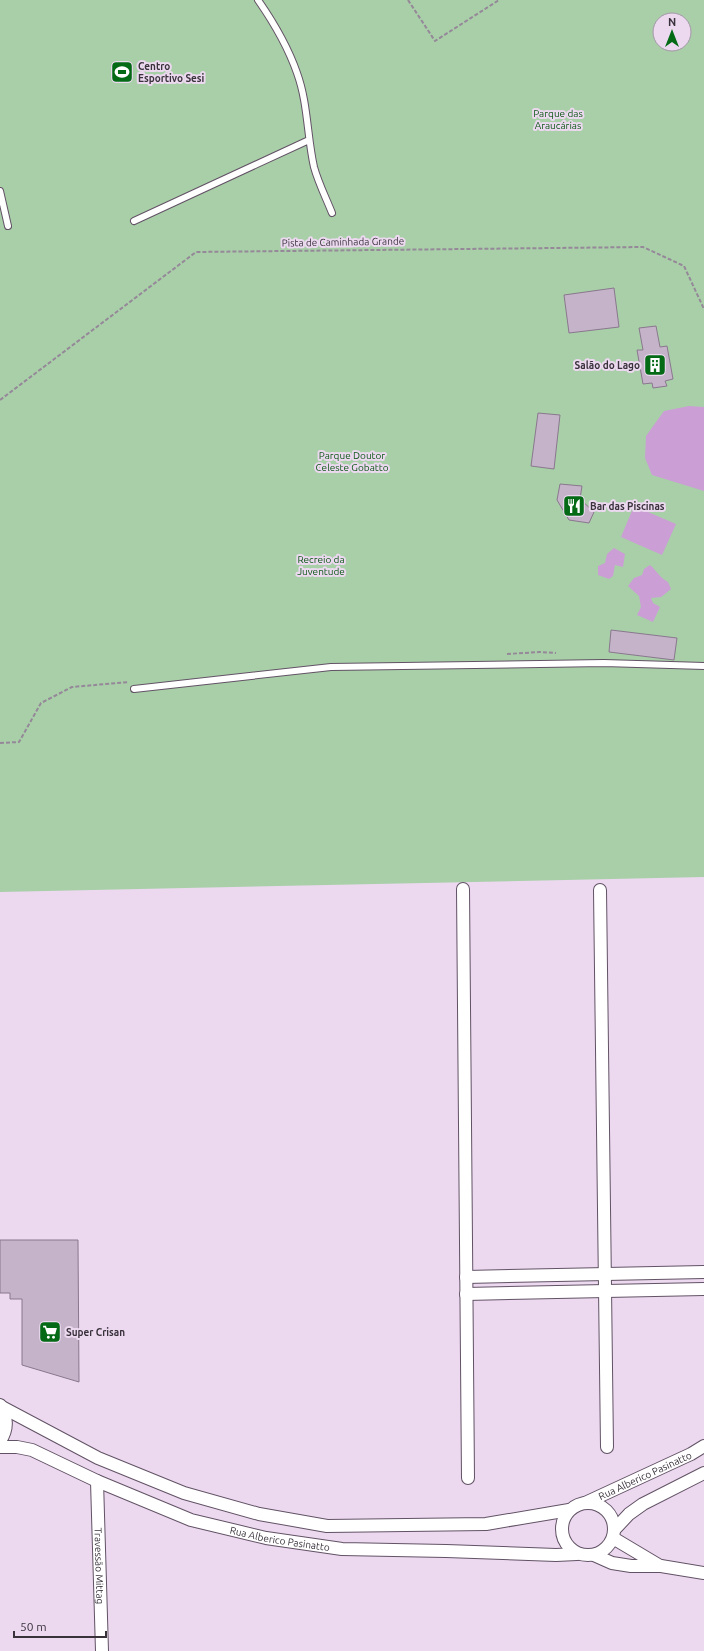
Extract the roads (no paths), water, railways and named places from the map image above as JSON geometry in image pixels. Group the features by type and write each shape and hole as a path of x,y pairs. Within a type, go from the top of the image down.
{"street":[{"path":"462,889 468,1478"},
{"path":"600,890 607,1447"},
{"path":"466,1276 704,1272"},
{"path":"466,1294 704,1289"},
{"path":"0,1406 5,1414 7,1423 5,1432 0,1441"},
{"name":"Rua Alberico Pasinatto","path":"0,1406 98,1458 184,1493 259,1514 327,1526 486,1524 569,1510"},
{"name":"Rua Alberico Pasinatto","path":"585,1503 691,1454 704,1446"},
{"name":"Rua Alberico Pasinatto","path":"0,1447 17,1447 32,1450 97,1481 191,1520 266,1538 342,1549 446,1551 556,1556 577,1554"},
{"path":"661,1566 613,1534 611,1517 602,1507 585,1503 577,1505 569,1510 564,1517 561,1525 561,1534 569,1549 577,1554 585,1556 594,1555 602,1552 608,1546 613,1534 629,1514 643,1504 704,1473"},
{"name":"Travessão Mittag","path":"97,1481 102,1651"},
{"path":"594,1555 612,1563 631,1566 661,1566 704,1573"}],"lane":[{"path":"258,0 277,27 297,74 307,116 309,140 314,168 332,213"},
{"path":"134,221 309,140"},
{"path":"0,191 8,226"},
{"path":"134,689 331,667 604,663 704,666"}],"place":[{"name":"Centro Esportivo Sesi","path":"122,72"},
{"name":"Salão do Lago","path":"655,365"},
{"name":"Bar das Piscinas","path":"574,506"},
{"name":"Super Crisan","path":"50,1332"}],"park label":[{"name":"Parque das Araucárias","path":"558,118"},
{"name":"Parque Doutor Celeste Gobatto","path":"352,460"},
{"name":"Recreio da Juventude","path":"321,564"}]}
